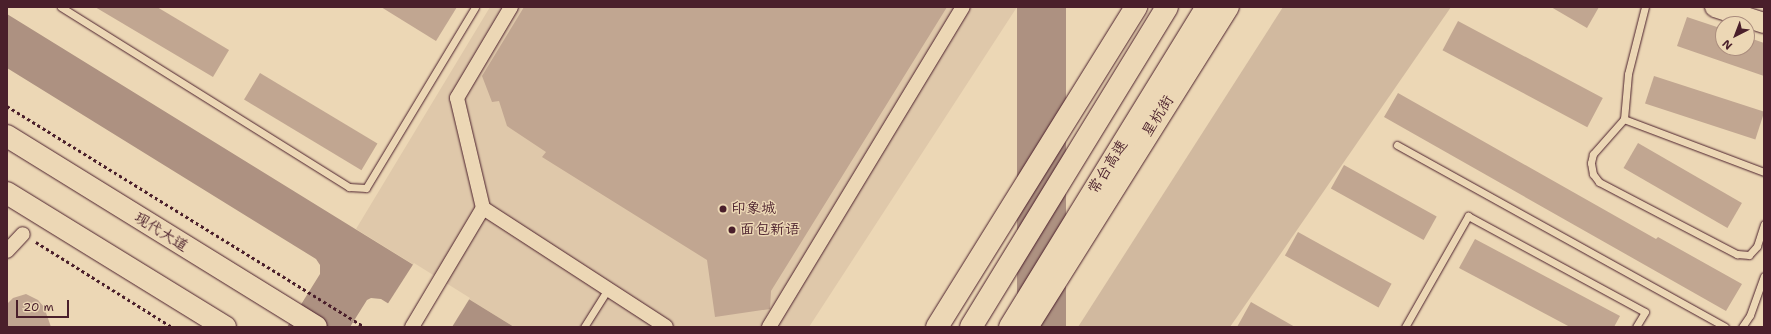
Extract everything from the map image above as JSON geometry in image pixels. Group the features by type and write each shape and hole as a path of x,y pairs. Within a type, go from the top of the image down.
{"main road":[{"path":"971,327 1167,7"},
{"name":"常台高速","path":"1010,327 1207,7"},
{"name":"星杭街","path":"1027,327 1228,7"},
{"path":"937,327 1132,8"},
{"name":"现代大道","path":"7,136 316,327"},
{"path":"7,193 224,327"}],"street":[{"path":"412,326 483,208 457,98 511,7"},
{"path":"769,327 963,7"},
{"path":"1715,7 1764,23"},
{"path":"483,208 666,327"},
{"path":"7,251 23,234"}],"lane":[{"path":"61,7 349,187 366,188 475,7"},
{"path":"1645,7 1628,74 1624,119 1593,154 1593,174 1599,182 1737,254 1749,255 1757,246 1764,224"},
{"path":"1624,119 1764,172"},
{"path":"1397,145 1725,327"},
{"path":"1405,327 1468,216 1645,312 1636,327"},
{"path":"1742,327 1750,315 1764,276"},
{"path":"584,327 608,289"}],"path":[{"path":"7,106 365,327"},
{"path":"23,234 172,327"}],"shaded area":[{"name":"印象城","path":"490,7 1017,7 809,327 514,327 356,229"},
{"path":"1017,7 1066,7 1066,327 1017,327"},
{"path":"1283,7 1451,7 1230,327 1078,327"},
{"path":"7,14 514,327 426,327 381,299 371,298 367,300 350,327 287,327 320,274 320,265 316,259 7,68"}],"pier":[{"path":"414,263 470,298 452,327 423,327 387,305"}],"building":[{"path":"95,7 157,7 229,50 213,77"},
{"path":"381,7 457,7 436,41"},
{"name":"印象城","path":"524,7 947,7 771,291 770,309 715,317 707,260 542,157 546,152 507,126 499,101 492,102 482,76"},
{"path":"1551,7 1599,7 1587,28"},
{"path":"1687,17 1715,26 1715,56 1755,56 1755,40 1764,43 1764,76 1677,46"},
{"path":"1458,21 1603,98 1587,127 1443,50"},
{"path":"260,73 377,144 361,170 244,100"},
{"path":"1654,76 1764,112 1755,139 1645,104"},
{"path":"1398,93 1656,239 1658,237 1742,284 1726,311 1384,117"},
{"path":"1638,143 1742,203 1727,228 1624,168"},
{"path":"1344,165 1437,216 1424,240 1331,189"},
{"path":"1298,232 1392,284 1378,307 1285,256"},
{"path":"1475,239 1620,316 1614,327 1570,327 1459,268"},
{"path":"26,294 38,300 44,307 51,327 7,327 7,304 13,298"},
{"path":"1251,302 1295,327 1237,327"}],"place":[{"name":"印象城","path":"723,209"},
{"name":"面包新语","path":"732,230"}]}
